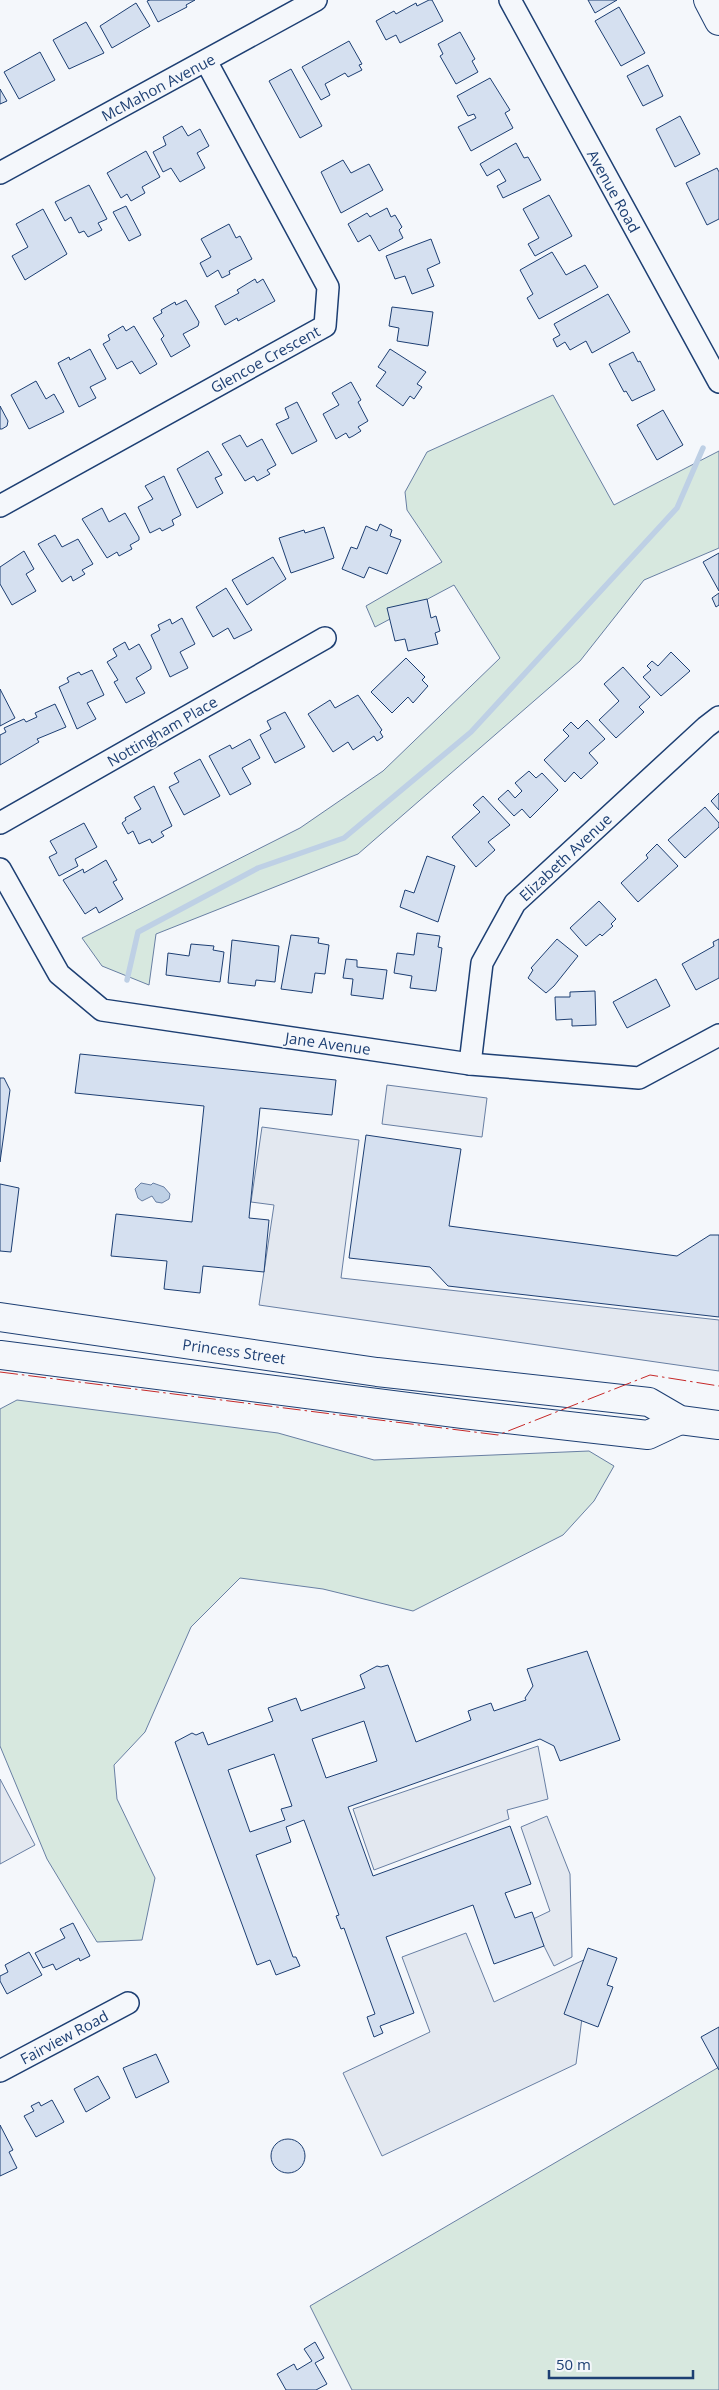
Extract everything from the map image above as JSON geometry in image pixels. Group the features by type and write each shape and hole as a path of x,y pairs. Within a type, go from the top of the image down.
{"main road":[{"path":"708,0 719,21"},
{"name":"Princess Street","path":"0,1318 467,1384 649,1402 680,1420 719,1425"},
{"path":"0,1355 463,1414 648,1435 680,1420"},
{"path":"463,1414 467,1384"}],"street":[{"name":"McMahon Avenue","path":"0,173 316,0"},
{"name":"Avenue Road","path":"510,0 719,382"},
{"name":"Glencoe Crescent","path":"0,506 325,326 328,287 206,61"},
{"name":"Nottingham Place","path":"0,823 325,638"},
{"name":"Elizabeth Avenue","path":"470,1064 482,963 515,903 719,717"},
{"name":"Jane Avenue","path":"0,869 59,974 102,1010 470,1064 639,1078 719,1035"},
{"name":"Fairview Road","path":"0,2072 128,2003"}],"shaded area":[{"path":"553,395 614,505 719,451 719,548 644,580 580,661 358,854 156,934 149,985 102,966 82,938 300,828 383,771 500,658 454,585 375,627 366,606 442,562 407,510 405,492 427,452"},
{"path":"387,1085 487,1098 482,1137 382,1124"},
{"path":"262,1127 359,1140 341,1278 719,1320 719,1371 259,1305 274,1205 251,1202"},
{"path":"17,1400 278,1433 374,1460 589,1451 614,1466 594,1501 563,1535 413,1611 323,1589 240,1578 191,1627 145,1732 114,1765 117,1799 155,1878 142,1940 97,1942 47,1859 0,1746 0,1409"},
{"path":"538,1746 548,1799 507,1810 509,1819 374,1870 353,1809"},
{"path":"0,1779 35,1845 0,1864"},
{"path":"547,1816 570,1874 572,1957 554,1966 531,1920 550,1911 521,1827"},
{"path":"466,1933 494,2002 590,1957 576,2064 382,2156 343,2073 430,2032 402,1957"},
{"path":"719,2067 719,2390 352,2390 310,2306"}],"water":[{"path":"141,1183 151,1185 153,1183 164,1187 170,1194 169,1199 162,1203 156,1202 152,1196 142,1201 138,1198 135,1189"}],"building":[{"path":"195,0 186,5 187,7 158,22 147,1"},
{"path":"432,0 443,21 400,43 396,35 386,40 376,21 394,11 396,14 416,3 417,6"},
{"path":"588,0 617,0 595,13"},
{"path":"136,3 150,26 112,48 100,26"},
{"path":"619,7 645,53 621,66 595,21"},
{"path":"86,22 104,53 69,69 53,40"},
{"path":"460,32 475,59 472,61 478,72 456,84 440,56 443,54 438,44"},
{"path":"349,41 362,64 359,65 362,70 348,77 345,73 325,84 330,95 321,100 302,67"},
{"path":"40,52 55,80 19,99 4,72"},
{"path":"648,65 663,96 643,106 627,76"},
{"path":"291,69 322,126 300,138 269,81"},
{"path":"490,78 510,110 505,113 513,128 471,151 458,127 476,118 474,114 468,116 457,96"},
{"path":"0,89 7,101 0,104"},
{"path":"680,116 700,154 675,167 656,129"},
{"path":"182,126 188,136 200,129 209,146 197,153 205,168 180,182 171,168 163,172 153,152 166,145 163,137"},
{"path":"516,143 524,158 528,157 541,180 503,198 497,186 506,181 499,169 487,176 480,164"},
{"path":"146,151 160,177 142,187 145,193 131,201 127,194 121,198 107,173"},
{"path":"343,160 351,173 369,164 383,190 341,213 321,172"},
{"path":"717,168 719,172 719,219 707,225 686,183"},
{"path":"89,185 107,219 98,223 102,230 88,237 84,231 79,233 71,217 65,221 55,202"},
{"path":"549,195 572,236 535,256 528,244 539,238 523,209"},
{"path":"126,206 141,235 129,241 113,212"},
{"path":"387,208 391,217 395,215 402,227 399,230 403,238 379,251 370,235 358,242 348,224 367,213 370,217"},
{"path":"43,209 67,254 25,280 12,256 28,247 16,224"},
{"path":"229,224 236,238 240,236 252,259 229,271 230,274 222,278 218,270 207,277 200,263 211,257 201,239"},
{"path":"431,239 440,263 427,269 434,286 412,294 405,276 395,279 386,256"},
{"path":"552,252 566,275 585,265 598,287 539,319 527,298 533,294 520,270"},
{"path":"255,279 257,283 263,279 275,301 238,321 237,318 225,325 215,306 239,293 237,290"},
{"path":"608,294 630,332 592,353 586,341 570,350 565,342 557,347 553,339 560,335 554,324"},
{"path":"186,300 199,322 198,326 183,334 190,346 171,357 161,339 164,336 153,318 162,313 161,310 175,302 176,305"},
{"path":"392,307 433,312 428,346 397,341 399,328 389,326"},
{"path":"123,326 126,331 134,326 157,364 140,374 132,361 117,369 103,344 110,340 108,335"},
{"path":"90,349 106,379 90,387 96,398 79,407 58,363 69,357 70,360"},
{"path":"390,349 426,372 417,384 422,387 414,399 410,396 403,406 376,386 386,372 378,367"},
{"path":"633,352 638,362 640,361 655,390 632,401 626,391 624,392 609,364"},
{"path":"36,381 46,399 54,394 64,412 29,429 11,395"},
{"path":"351,382 361,400 358,402 368,421 358,427 361,431 353,436 349,438 346,433 336,439 323,414 339,405 332,393"},
{"path":"297,402 317,441 292,454 276,424 289,418 285,408"},
{"path":"0,406 8,421 7,426 2,429 0,429"},
{"path":"663,410 683,445 657,460 637,425"},
{"path":"240,435 247,447 262,439 276,465 267,470 270,474 257,481 254,476 245,481 222,444"},
{"path":"208,451 222,475 215,478 223,493 197,508 177,469"},
{"path":"164,476 181,515 172,520 174,525 162,531 160,528 150,533 138,507 153,499 145,486"},
{"path":"102,508 109,522 125,513 139,537 139,540 130,545 132,549 119,556 117,552 107,558 82,519"},
{"path":"380,524 392,530 390,536 401,540 387,574 369,567 364,578 342,569 351,547 357,549 366,526 377,531"},
{"path":"324,527 334,558 291,573 279,538 304,530 305,533"},
{"path":"55,535 62,547 78,539 93,564 82,570 85,574 73,581 71,576 62,582 38,544"},
{"path":"24,551 34,569 26,574 36,591 12,605 0,584 0,567"},
{"path":"719,553 719,591 703,562"},
{"path":"273,557 286,579 247,605 232,580"},
{"path":"226,588 252,630 234,639 228,628 213,637 196,607"},
{"path":"719,593 719,605 716,607 712,598"},
{"path":"427,599 431,618 436,616 440,631 435,633 438,644 408,651 405,639 395,641 387,608"},
{"path":"182,618 195,644 180,652 188,668 170,677 151,635 160,630 158,625 170,619 172,624"},
{"path":"125,642 129,650 139,644 151,666 151,669 136,678 145,693 126,703 114,682 118,680 107,662 117,656 113,649"},
{"path":"671,652 690,671 661,696 643,677 651,670 647,666 652,661 658,666"},
{"path":"406,658 425,677 422,680 428,686 413,703 408,697 392,713 371,692"},
{"path":"623,667 650,697 639,707 644,712 616,738 599,720 619,701 604,684"},
{"path":"92,670 104,695 87,703 96,719 77,729 59,687 69,682 67,678 70,676 79,672 81,675"},
{"path":"0,689 15,718 0,726"},
{"path":"358,695 382,730 380,732 383,737 377,741 374,736 353,750 348,742 333,752 308,714 330,700 335,708"},
{"path":"55,704 66,727 37,739 39,742 0,765 0,735 6,732 4,728 24,719 26,722 37,717 35,713"},
{"path":"285,712 305,747 275,763 260,735 271,729 267,721"},
{"path":"587,720 605,739 589,753 598,763 581,779 574,772 565,782 544,760 569,736 563,730 571,722 578,729"},
{"path":"250,739 260,758 242,768 251,784 230,795 209,756 230,745 232,749"},
{"path":"200,759 220,796 184,815 169,787 179,782 174,773"},
{"path":"529,771 536,778 542,773 558,790 530,818 522,809 514,816 498,799 508,790 515,798 522,791 515,783"},
{"path":"154,786 172,826 161,832 164,836 152,843 150,839 139,844 133,831 128,834 122,823 126,820 125,818 141,809 134,797"},
{"path":"719,793 719,810 711,801"},
{"path":"483,796 510,825 488,842 495,850 476,867 452,837 480,812 473,805"},
{"path":"705,807 719,823 719,827 685,858 668,840"},
{"path":"84,823 97,847 75,859 78,866 59,876 49,857 57,853 50,841"},
{"path":"657,844 678,866 638,902 621,883 648,858 646,855"},
{"path":"427,856 455,866 438,922 400,907 405,890 414,893"},
{"path":"106,860 117,880 113,882 123,899 99,913 96,907 85,914 63,880 83,869 84,873"},
{"path":"599,901 616,919 611,924 613,926 602,936 600,934 586,946 570,928"},
{"path":"417,933 440,936 438,947 442,948 436,991 410,988 412,976 394,973 397,953 414,955"},
{"path":"291,935 319,938 318,943 329,945 325,974 315,973 312,993 281,989"},
{"path":"557,939 578,956 546,993 528,978 533,970 531,968"},
{"path":"719,939 719,978 696,990 682,964 714,946 713,942"},
{"path":"232,940 279,946 275,982 256,980 255,986 228,983"},
{"path":"191,944 214,946 213,950 224,952 220,982 166,975 168,953 189,956"},
{"path":"346,959 357,960 357,967 387,970 383,999 351,995 353,979 343,978"},
{"path":"656,979 670,1006 627,1028 613,1002"},
{"path":"595,991 596,1025 572,1026 572,1019 556,1020 555,997 570,997 570,992"},
{"path":"80,1054 336,1080 332,1115 260,1108 249,1218 269,1220 264,1272 203,1266 200,1293 164,1289 167,1261 111,1256 116,1214 192,1222 204,1106 75,1093"},
{"path":"0,1078 4,1078 10,1090 0,1162"},
{"path":"366,1135 461,1149 449,1226 677,1256 710,1235 719,1235 719,1317 448,1286 430,1267 349,1258"},
{"path":"0,1184 19,1188 11,1252 0,1251"},
{"path":"587,1651 620,1740 560,1761 554,1746 540,1739 348,1807 373,1876 510,1826 531,1884 505,1893 515,1918 532,1912 544,1946 494,1964 473,1905 386,1937 414,2013 380,2026 383,2033 374,2037 367,2017 375,2014 344,1928 341,1929 336,1916 339,1915 304,1820 286,1827 291,1842 256,1855 293,1957 296,1957 300,1966 276,1975 270,1960 257,1965 175,1742 192,1733 196,1735 203,1732 208,1745 273,1721 268,1708 296,1698 301,1711 365,1688 360,1675 377,1666 388,1665 416,1742 471,1720 468,1711 491,1703 494,1711 526,1700 525,1698 533,1686 527,1669","holes":["364,1721 377,1761 326,1778 312,1739","274,1754 292,1806 281,1809 285,1820 250,1832 228,1770"]},
{"path":"73,1923 90,1956 80,1961 79,1958 56,1970 53,1964 43,1968 35,1953 65,1938 60,1929"},
{"path":"588,1948 617,1958 607,1985 613,1987 598,2027 564,2014"},
{"path":"29,1952 42,1975 7,1994 0,1981 0,1976 8,1972 5,1965"},
{"path":"719,2027 719,2070 701,2037"},
{"path":"156,2054 169,2082 136,2098 123,2068"},
{"path":"98,2076 110,2098 86,2112 74,2089"},
{"path":"52,2100 64,2122 36,2137 24,2116 34,2111 31,2106 39,2102 41,2106"},
{"path":"0,2125 13,2150 9,2152 17,2168 0,2176"},
{"path":"288,2139 300,2144 305,2156 300,2168 288,2173 276,2168 271,2156 276,2144"},
{"path":"315,2342 324,2358 315,2363 327,2384 316,2390 286,2390 277,2374 294,2364 297,2370 312,2361 304,2349"}],"waterway":[{"path":"127,980 138,932 258,868 344,838 471,732 677,508 703,448"}],"power":[{"path":"0,1372 498,1435 650,1375 719,1386"}]}
